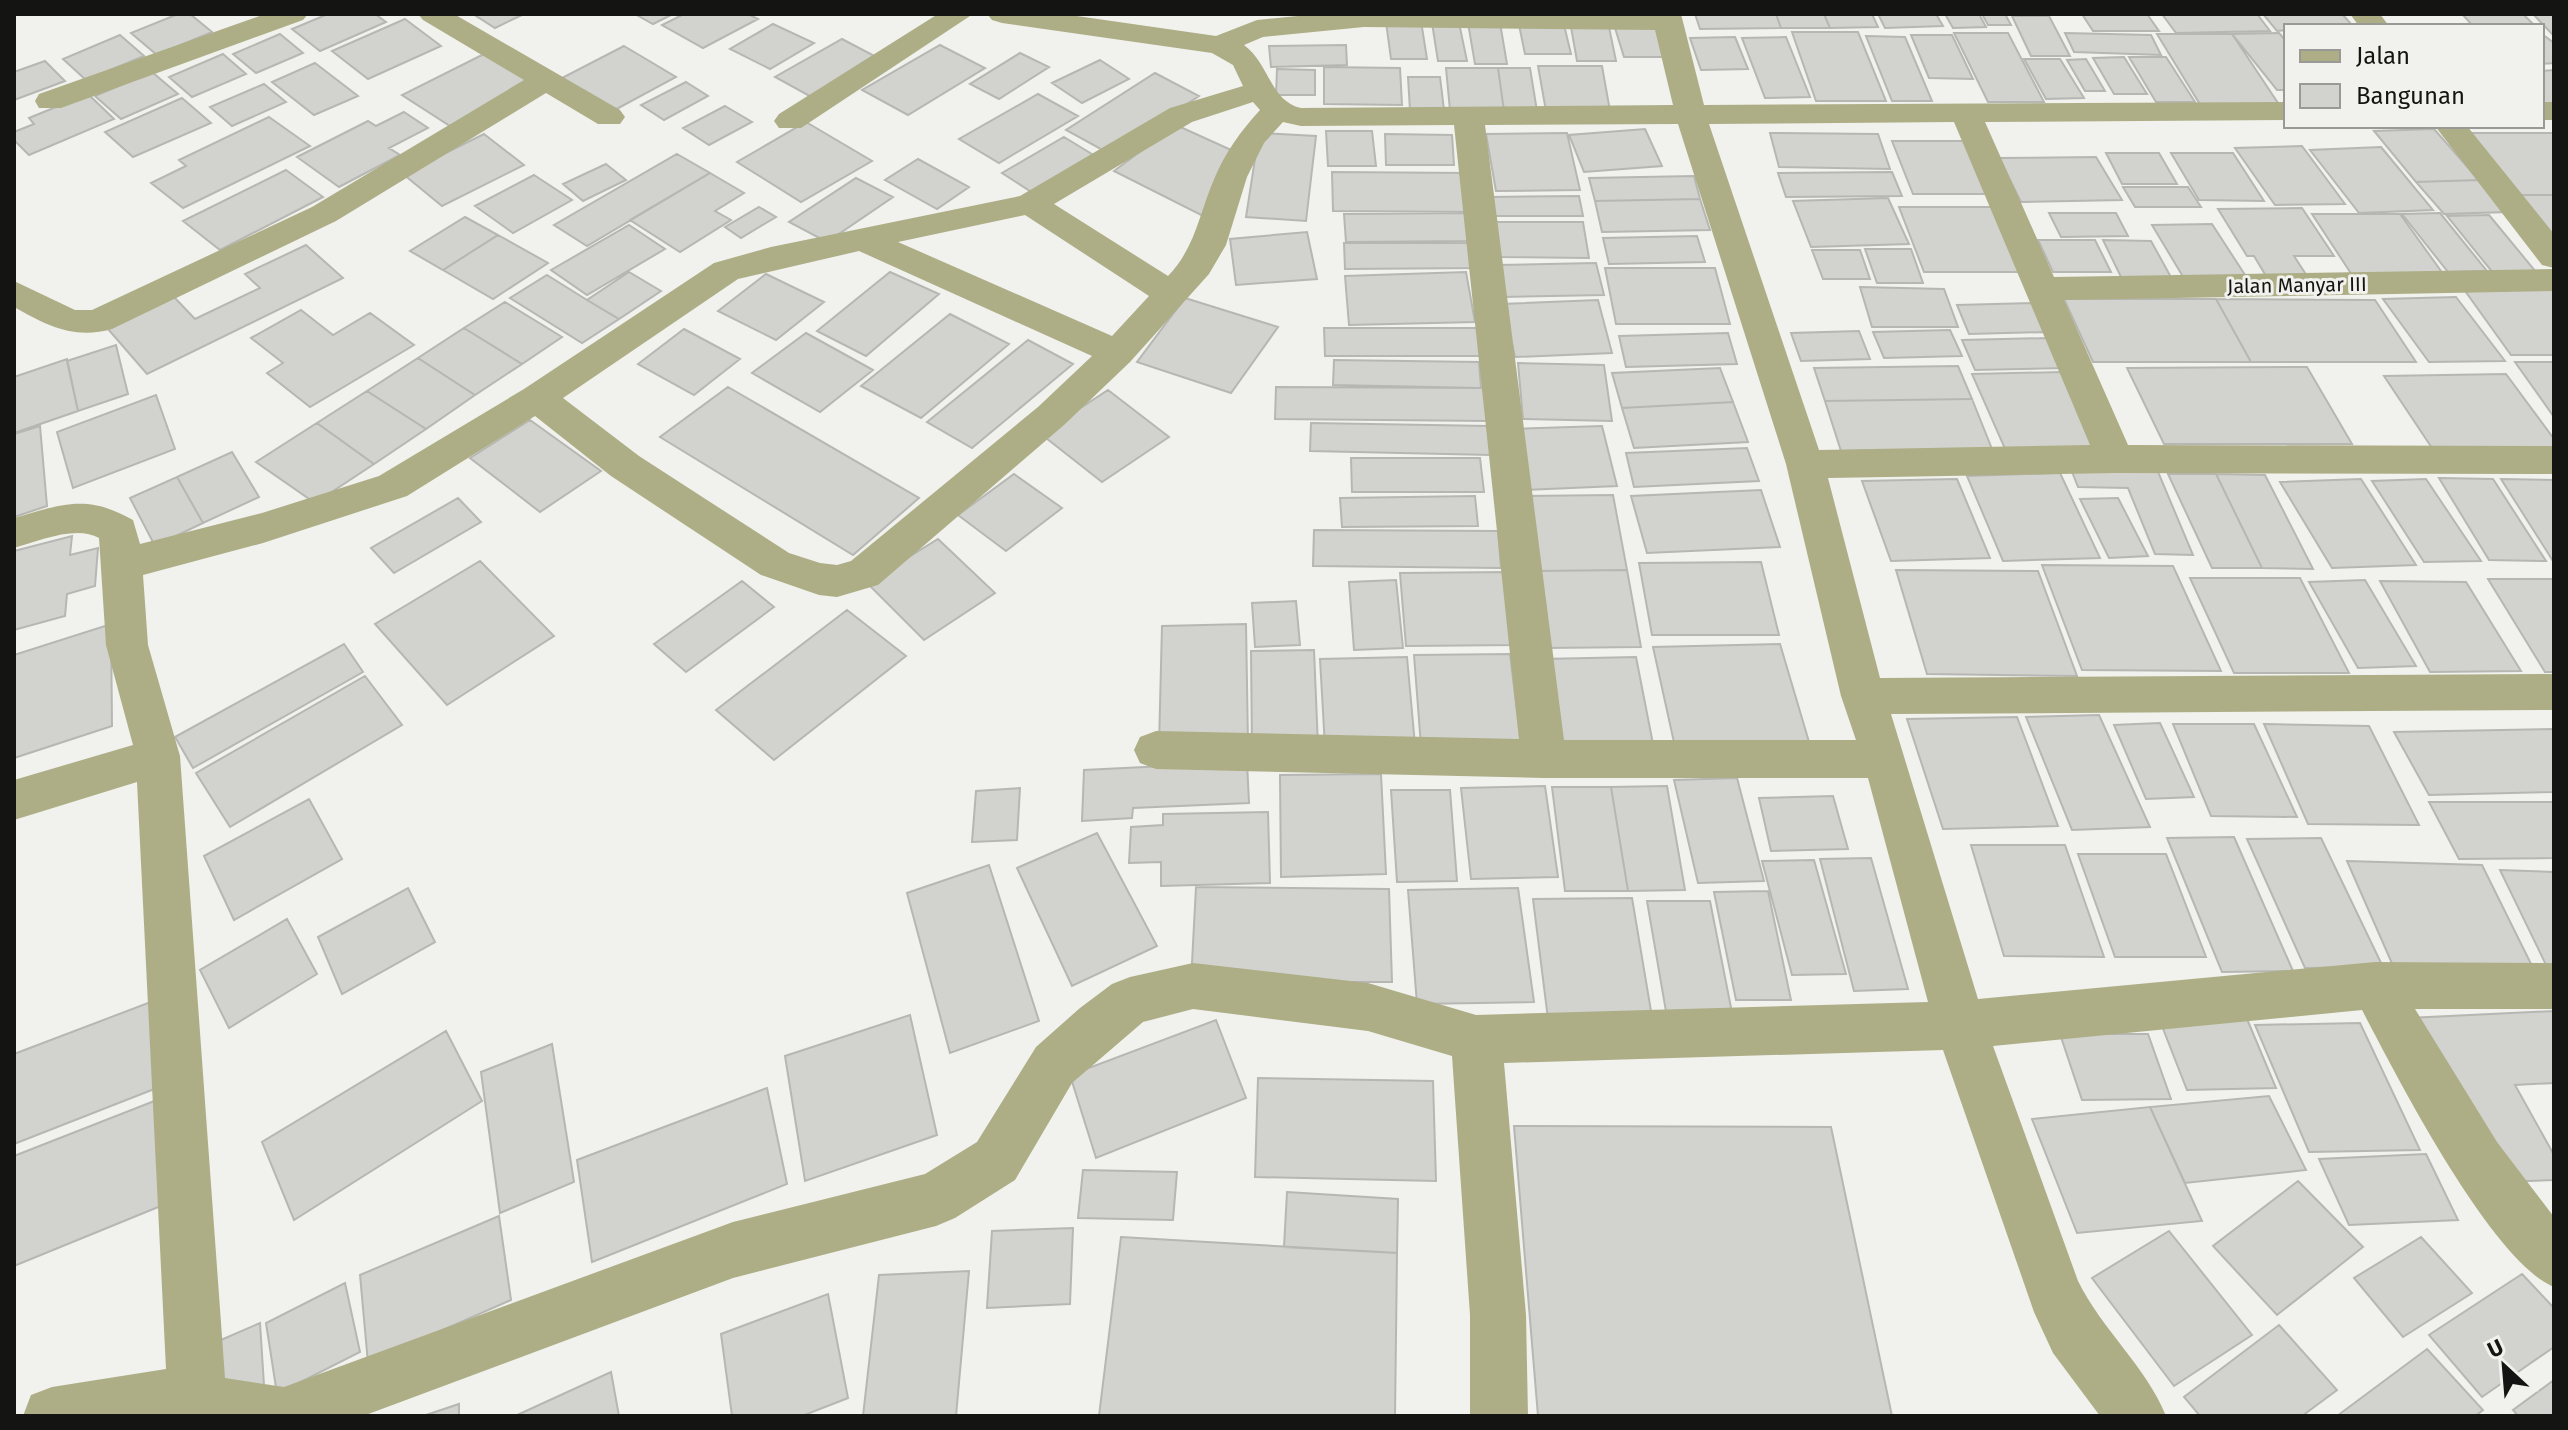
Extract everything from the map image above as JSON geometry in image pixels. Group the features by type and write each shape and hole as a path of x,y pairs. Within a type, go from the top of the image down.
{"street":[{"path":"50,101 293,14"},
{"path":"433,14 609,117"},
{"path":"790,121 958,14"},
{"path":"1002,14 1219,45 1237,51 1250,62 1269,100 1301,117 1469,119 2284,111"},
{"path":"1219,45 1257,29 1364,18 1667,17 1691,117 1805,464 1863,696 1885,759 1960,1025 2054,1292 2073,1333 2137,1416"},
{"path":"14,293 64,320 80,325 99,321 324,214 546,80"},
{"path":"123,564 263,528 393,486 537,398 726,271 1030,204 1181,115 1269,100"},
{"path":"537,398 625,466 775,564 819,579 837,581 864,574 1051,416 1117,353 1197,266 1209,245 1231,177 1269,100"},
{"path":"1966,114 2115,459"},
{"path":"1469,119 1544,759"},
{"path":"2453,128 2554,257"},
{"path":"1030,204 1171,294"},
{"path":"862,239 1117,353"},
{"name":"Jalan Manyar III","path":"2041,289 2554,280"},
{"path":"1805,464 2115,459 2554,460"},
{"path":"14,533 52,522 95,517 119,531 127,645 158,756 197,1402"},
{"path":"1863,696 2554,692"},
{"path":"1156,750 1544,759 1885,759"},
{"path":"14,800 158,756"},
{"path":"52,1416 163,1398 284,1416 733,1250 936,1199 996,1161 1054,1065 1130,1001 1193,986 1368,1007 1476,1039 1960,1025 2375,985 2554,986"},
{"path":"2375,985 2462,1142 2506,1205 2554,1259"},
{"path":"1476,1039 1498,1315 1499,1416"}],"building":[{"path":"178,14 190,14 212,32 157,55 131,33"},
{"path":"328,14 375,14 386,22 320,51 292,29"},
{"path":"473,14 524,14 495,28"},
{"path":"635,14 673,14 653,24"},
{"path":"684,14 748,14 758,19 703,48 662,25"},
{"path":"1695,14 1776,14 1781,28 1700,29"},
{"path":"1776,14 1824,14 1830,28 1781,28"},
{"path":"1824,14 1872,14 1878,27 1830,28"},
{"path":"1878,14 1936,14 1943,26 1885,28"},
{"path":"1945,14 1979,14 1986,27 1953,28"},
{"path":"1982,14 2005,14 2011,25 1988,25"},
{"path":"2082,14 2147,14 2159,31 2093,31"},
{"path":"2162,14 2257,14 2270,31 2176,33"},
{"path":"2263,14 2342,14 2351,24 2284,24 2284,30 2277,31"},
{"path":"2462,14 2523,14 2533,24 2471,24"},
{"path":"2533,14 2554,14 2554,36 2544,24"},
{"path":"2012,16 2049,16 2070,56 2031,56"},
{"path":"405,19 441,46 368,79 332,51"},
{"path":"1421,21 1427,59 1391,59 1386,22"},
{"path":"1432,23 1459,23 1467,61 1438,61"},
{"path":"1468,23 1500,23 1507,64 1475,64"},
{"path":"773,24 814,43 770,69 730,49"},
{"path":"1519,25 1564,25 1571,54 1525,54"},
{"path":"1571,27 1609,27 1616,61 1577,61"},
{"path":"1660,27 1669,57 1624,57 1615,28"},
{"path":"1792,32 1858,32 1886,101 1816,101"},
{"path":"1954,33 2008,33 2044,102 1988,102"},
{"path":"2065,33 2151,35 2161,55 2074,52"},
{"path":"2279,33 2284,39 2284,90 2277,90 2232,34"},
{"path":"280,34 303,53 256,73 233,54"},
{"path":"2157,34 2232,34 2280,106 2201,106"},
{"path":"120,35 144,56 86,80 63,59"},
{"path":"1911,35 1952,35 1973,79 1929,78"},
{"path":"1866,36 1905,37 1932,101 1892,101"},
{"path":"2544,36 2554,43 2554,63 2544,64"},
{"path":"1735,37 1748,69 1701,70 1690,38"},
{"path":"1786,37 1810,97 1765,98 1742,38"},
{"path":"842,39 884,61 817,100 775,77"},
{"path":"940,45 985,68 908,115 862,90"},
{"path":"1346,45 1347,65 1271,67 1269,46"},
{"path":"624,46 676,77 611,112 558,80"},
{"path":"490,51 539,81 450,126 402,95"},
{"path":"1020,53 1049,67 999,99 970,84"},
{"path":"223,54 246,74 192,97 169,77"},
{"path":"2124,57 2147,94 2114,94 2093,58"},
{"path":"2129,57 2166,57 2195,102 2156,102"},
{"path":"2024,59 2060,59 2084,98 2046,99"},
{"path":"2086,59 2105,91 2085,91 2067,60"},
{"path":"1100,60 1129,79 1082,103 1052,83"},
{"path":"45,61 65,81 14,100 14,72"},
{"path":"315,63 358,96 314,115 272,82"},
{"path":"1538,66 1602,66 1610,111 1546,111"},
{"path":"1324,67 1400,68 1402,105 1324,104"},
{"path":"1446,68 1498,68 1504,111 1450,110"},
{"path":"1498,68 1530,68 1537,111 1504,111"},
{"path":"1277,69 1315,70 1315,95 1276,95"},
{"path":"2554,70 2554,103 2544,104 2544,71"},
{"path":"152,72 178,94 121,119 95,96"},
{"path":"1155,73 1199,96 1110,154 1066,130"},
{"path":"1408,77 1440,77 1444,110 1410,110"},
{"path":"686,82 708,96 664,120 641,105"},
{"path":"264,84 286,102 232,126 210,107"},
{"path":"88,94 114,119 29,155 14,140 14,132 34,124 29,118"},
{"path":"1038,94 1078,116 999,163 959,139"},
{"path":"182,98 211,123 133,157 105,132"},
{"path":"725,106 752,122 709,145 683,128"},
{"path":"404,112 428,128 389,148 400,155 339,187 297,157 368,121 376,126"},
{"path":"269,117 310,146 183,208 151,183 186,166 179,160"},
{"path":"806,122 872,161 801,202 737,162"},
{"path":"1176,125 1240,154 1209,219 1114,171"},
{"path":"1645,129 1662,166 1584,172 1569,135"},
{"path":"2434,129 2479,180 2416,182 2374,131"},
{"path":"1326,131 1372,131 1376,166 1328,166"},
{"path":"1259,133 1316,136 1306,221 1246,217"},
{"path":"1567,133 1580,190 1496,191 1486,134"},
{"path":"1770,133 1878,134 1890,169 1779,167"},
{"path":"2464,133 2554,133 2554,195 2513,195"},
{"path":"484,134 524,165 442,206 403,174"},
{"path":"1385,134 1452,135 1454,165 1386,165"},
{"path":"1064,137 1095,156 1033,193 1002,173"},
{"path":"1892,141 1969,141 1992,194 1913,194"},
{"path":"2302,146 2345,204 2275,205 2235,148"},
{"path":"2381,147 2433,210 2359,213 2310,150"},
{"path":"2106,153 2159,153 2177,184 2122,184"},
{"path":"2171,153 2233,153 2264,201 2199,200"},
{"path":"677,154 710,173 587,246 554,225"},
{"path":"2096,157 2122,200 2021,202 1999,158"},
{"path":"918,159 969,187 937,209 885,180"},
{"path":"606,164 626,180 583,201 563,184"},
{"path":"286,170 323,197 220,250 183,221"},
{"path":"1332,172 1468,173 1472,212 1333,211"},
{"path":"1892,172 1902,196 1786,197 1778,173"},
{"path":"710,173 744,193 715,211 731,220 680,252 630,220"},
{"path":"534,175 572,200 513,233 475,206"},
{"path":"1694,176 1700,199 1595,201 1589,178"},
{"path":"856,178 893,197 827,242 789,222"},
{"path":"2479,180 2507,212 2444,214 2416,182"},
{"path":"2123,187 2188,187 2201,207 2135,207"},
{"path":"2513,195 2554,195 2554,246"},
{"path":"1579,196 1583,216 1493,216 1490,197"},
{"path":"1888,198 1909,244 1811,247 1793,201"},
{"path":"1700,199 1710,230 1602,232 1595,201"},
{"path":"759,207 776,217 741,238 725,227"},
{"path":"1899,207 1994,207 2023,272 1924,272"},
{"path":"2302,208 2334,256 2294,256 2307,276 2266,276 2254,256 2247,256 2218,209"},
{"path":"1472,213 1475,241 1346,242 1344,214"},
{"path":"2049,213 2116,213 2128,236 2061,237"},
{"path":"2440,213 2487,271 2448,272 2402,214"},
{"path":"2312,214 2400,214 2446,278 2354,278"},
{"path":"2489,215 2541,278 2498,279 2447,216"},
{"path":"465,217 498,235 443,270 410,251"},
{"path":"1496,222 1583,222 1589,258 1500,257"},
{"path":"2212,224 2247,278 2185,280 2152,225"},
{"path":"629,225 665,249 587,295 551,270"},
{"path":"1307,232 1317,279 1236,285 1230,239"},
{"path":"498,235 548,263 493,299 443,270"},
{"path":"1697,236 1705,262 1609,264 1603,238"},
{"path":"2038,240 2095,240 2111,272 2053,272"},
{"path":"2103,240 2151,241 2172,279 2122,279"},
{"path":"1344,243 1473,243 1476,268 1345,269"},
{"path":"306,245 343,278 147,374 108,329 174,297 195,319 260,288 245,274"},
{"path":"1865,249 1911,249 1923,283 1877,283"},
{"path":"1812,250 1860,250 1870,279 1823,279"},
{"path":"1596,263 1604,295 1503,297 1498,265"},
{"path":"1605,268 1715,268 1730,324 1616,324"},
{"path":"629,272 661,291 619,319 587,300"},
{"path":"890,272 939,294 866,356 817,331"},
{"path":"1466,272 1475,322 1349,325 1345,276"},
{"path":"766,274 824,302 776,340 718,311"},
{"path":"547,275 619,319 582,343 510,298"},
{"path":"1860,287 1944,289 1958,327 1872,327"},
{"path":"2463,288 2554,288 2554,355 2511,355"},
{"path":"2456,297 2505,361 2429,362 2383,299"},
{"path":"1185,298 1278,327 1231,393 1137,362"},
{"path":"2064,299 2216,299 2251,362 2093,362"},
{"path":"2216,299 2375,300 2416,362 2251,362"},
{"path":"1598,300 1612,353 1515,357 1503,304"},
{"path":"505,302 562,337 522,364 464,328"},
{"path":"2033,303 2047,332 1969,334 1957,305"},
{"path":"301,310 333,335 370,313 414,345 310,407 267,373 283,363 251,338"},
{"path":"950,314 1009,344 921,418 861,386"},
{"path":"464,328 522,364 475,395 418,358"},
{"path":"1324,328 1480,328 1483,356 1325,356"},
{"path":"684,329 740,359 694,395 638,364"},
{"path":"1950,330 1962,356 1884,358 1873,332"},
{"path":"1859,331 1870,359 1801,361 1791,333"},
{"path":"806,333 873,370 820,412 752,373"},
{"path":"1728,333 1737,364 1626,367 1619,336"},
{"path":"2050,338 2065,368 1975,370 1962,340"},
{"path":"1028,340 1073,364 972,448 927,422"},
{"path":"116,345 128,394 78,411 67,361"},
{"path":"418,358 475,395 426,429 367,391"},
{"path":"67,359 78,411 14,433 14,377"},
{"path":"1334,360 1479,362 1481,388 1333,385"},
{"path":"2515,362 2554,362 2554,417"},
{"path":"1518,363 1604,365 1612,421 1523,419"},
{"path":"1958,366 1972,399 1825,401 1814,368"},
{"path":"2307,367 2352,444 2164,444 2127,368"},
{"path":"1720,368 1733,402 1622,408 1612,373"},
{"path":"2062,372 2101,448 2006,451 1972,374"},
{"path":"2506,374 2554,439 2554,447 2432,448 2384,376"},
{"path":"728,387 919,498 853,555 660,437"},
{"path":"1276,387 1488,388 1491,421 1275,419"},
{"path":"1108,390 1169,437 1102,482 1041,434"},
{"path":"367,391 426,429 374,464 317,423"},
{"path":"156,395 175,449 73,488 57,432"},
{"path":"1972,399 1992,449 1841,451 1825,401"},
{"path":"1733,402 1748,442 1634,448 1622,408"},
{"path":"530,420 601,471 540,512 470,458"},
{"path":"317,423 374,464 315,503 256,462"},
{"path":"1311,423 1489,426 1491,455 1310,451"},
{"path":"40,426 47,506 14,517 14,434"},
{"path":"1602,426 1617,486 1522,490 1510,429"},
{"path":"1747,448 1759,481 1634,487 1626,453"},
{"path":"232,452 259,497 203,523 177,477"},
{"path":"1351,458 1480,458 1484,492 1352,492"},
{"path":"2069,464 2156,467 2193,555 2155,554 2128,488 2078,487"},
{"path":"2060,473 2100,558 2003,561 1967,476"},
{"path":"1014,474 1062,508 1006,551 958,515"},
{"path":"2168,474 2216,474 2262,568 2212,568"},
{"path":"2216,474 2265,475 2313,569 2262,568"},
{"path":"177,477 203,523 155,546 130,498"},
{"path":"2439,478 2493,479 2546,561 2489,560"},
{"path":"1957,479 1990,558 1891,561 1862,481"},
{"path":"2361,479 2416,565 2332,568 2280,482"},
{"path":"2426,479 2481,561 2424,562 2372,481"},
{"path":"2501,479 2554,480 2554,561 2553,561"},
{"path":"1761,490 1780,547 1647,553 1631,496"},
{"path":"1613,495 1627,570 1534,571 1524,496"},
{"path":"1475,496 1478,526 1342,527 1340,498"},
{"path":"458,498 481,522 394,573 371,548"},
{"path":"2118,498 2148,556 2109,558 2080,499"},
{"path":"1314,530 1498,531 1501,568 1313,566"},
{"path":"72,536 70,555 98,548 95,586 67,594 65,616 14,630 14,551"},
{"path":"938,539 995,593 924,640 867,583"},
{"path":"480,561 554,636 447,705 375,624"},
{"path":"1761,562 1779,635 1652,635 1639,563"},
{"path":"2042,565 2173,566 2221,671 2082,670"},
{"path":"1627,570 1641,647 1545,648 1534,571"},
{"path":"1896,570 2038,571 2077,676 1927,674"},
{"path":"1508,572 1517,645 1406,646 1400,573"},
{"path":"2190,578 2300,578 2349,673 2234,673"},
{"path":"2488,579 2554,579 2554,672 2545,672"},
{"path":"1396,580 1403,648 1354,650 1349,582"},
{"path":"2365,580 2416,666 2358,668 2309,582"},
{"path":"742,581 774,607 686,672 654,644"},
{"path":"2380,581 2466,582 2521,671 2430,672"},
{"path":"1296,601 1300,645 1255,647 1252,603"},
{"path":"847,610 906,656 774,760 716,710"},
{"path":"111,624 112,726 14,758 14,655"},
{"path":"1246,624 1248,744 1159,746 1162,626"},
{"path":"344,644 363,672 193,768 175,737"},
{"path":"1780,644 1812,752 1677,756 1653,647"},
{"path":"1314,650 1318,746 1252,748 1251,651"},
{"path":"1510,654 1521,745 1421,746 1414,655"},
{"path":"1407,657 1415,745 1325,747 1320,659"},
{"path":"1636,657 1655,754 1558,756 1543,659"},
{"path":"365,676 402,725 230,827 196,773"},
{"path":"2099,715 2150,827 2072,830 2026,717"},
{"path":"2017,717 2058,826 1943,829 1907,719"},
{"path":"2160,723 2194,797 2146,799 2114,725"},
{"path":"2173,724 2254,724 2297,817 2211,816"},
{"path":"2264,724 2369,726 2419,825 2308,824"},
{"path":"2554,729 2554,792 2429,795 2394,732"},
{"path":"1247,762 1249,803 1133,808 1132,818 1082,821 1084,770"},
{"path":"1381,774 1386,874 1281,877 1280,775"},
{"path":"1737,778 1764,881 1698,883 1674,780"},
{"path":"1545,786 1558,877 1471,879 1461,788"},
{"path":"1667,786 1685,890 1628,891 1611,787"},
{"path":"1552,787 1611,787 1628,891 1565,891"},
{"path":"1020,788 1017,840 972,842 976,791"},
{"path":"1391,790 1450,790 1457,881 1397,882"},
{"path":"1833,796 1848,849 1771,851 1759,798"},
{"path":"309,799 342,859 234,920 204,856"},
{"path":"2429,802 2554,802 2554,858 2459,859"},
{"path":"1268,812 1270,883 1161,886 1161,862 1129,863 1131,827 1163,825 1163,814"},
{"path":"1097,833 1157,946 1072,986 1017,868"},
{"path":"2234,837 2293,971 2222,972 2167,838"},
{"path":"2321,838 2383,967 2305,968 2247,839"},
{"path":"1971,845 2065,845 2104,957 2004,956"},
{"path":"2078,854 2166,854 2206,957 2115,957"},
{"path":"1871,858 1908,989 1854,991 1820,859"},
{"path":"1814,860 1846,974 1792,975 1762,861"},
{"path":"2347,861 2482,865 2535,972 2394,968"},
{"path":"989,865 1039,1021 950,1053 907,893"},
{"path":"2500,870 2554,872 2554,971 2549,971"},
{"path":"1196,887 1389,889 1392,982 1191,982"},
{"path":"408,888 435,942 342,994 318,937"},
{"path":"1518,888 1534,1002 1417,1004 1408,890"},
{"path":"1768,891 1791,1000 1736,1000 1714,892"},
{"path":"1632,898 1652,1017 1548,1019 1533,899"},
{"path":"1647,901 1710,901 1735,1028 1669,1029"},
{"path":"287,919 317,974 229,1028 200,970"},
{"path":"164,997 167,1084 14,1144 14,1054"},
{"path":"2554,1011 2554,1083 2515,1085 2554,1155 2554,1180 2502,1182 2409,1018"},
{"path":"910,1015 937,1135 805,1181 785,1056"},
{"path":"2247,1019 2276,1088 2187,1090 2160,1021"},
{"path":"1216,1020 1246,1098 1096,1158 1070,1075"},
{"path":"2360,1023 2420,1150 2309,1152 2255,1025"},
{"path":"446,1031 482,1101 294,1220 262,1142"},
{"path":"2060,1034 2148,1034 2171,1099 2082,1100"},
{"path":"552,1044 574,1182 500,1213 481,1072"},
{"path":"1258,1078 1433,1081 1436,1181 1255,1177"},
{"path":"767,1088 787,1184 592,1262 577,1160"},
{"path":"2269,1096 2306,1170 2185,1183 2150,1107"},
{"path":"162,1098 168,1203 14,1266 14,1156"},
{"path":"2150,1107 2202,1221 2077,1233 2032,1119"},
{"path":"1514,1126 1831,1127 1892,1416 1538,1416"},
{"path":"2426,1154 2458,1220 2349,1225 2319,1159"},
{"path":"1083,1170 1177,1172 1173,1220 1078,1218"},
{"path":"2298,1181 2363,1247 2277,1315 2213,1246"},
{"path":"1287,1192 1398,1199 1397,1253 1284,1247"},
{"path":"499,1216 511,1300 368,1363 360,1275"},
{"path":"1073,1228 1070,1304 987,1308 992,1231"},
{"path":"2169,1231 2252,1335 2174,1386 2092,1278"},
{"path":"1121,1237 1397,1253 1395,1416 1099,1416"},
{"path":"2421,1237 2472,1293 2403,1337 2354,1278"},
{"path":"969,1271 956,1416 863,1416 879,1275"},
{"path":"2522,1274 2554,1308 2554,1347 2482,1397 2429,1335"},
{"path":"345,1283 360,1352 277,1394 266,1323"},
{"path":"828,1294 848,1398 802,1416 732,1416 721,1334"},
{"path":"260,1323 264,1385 224,1403 221,1340"},
{"path":"2279,1325 2337,1390 2302,1416 2200,1416 2184,1397"},
{"path":"2427,1349 2483,1410 2475,1416 2337,1416"},
{"path":"611,1372 619,1416 515,1416"},
{"path":"2554,1380 2554,1416 2518,1416 2513,1410"},
{"path":"459,1404 459,1416 423,1416"}]}
